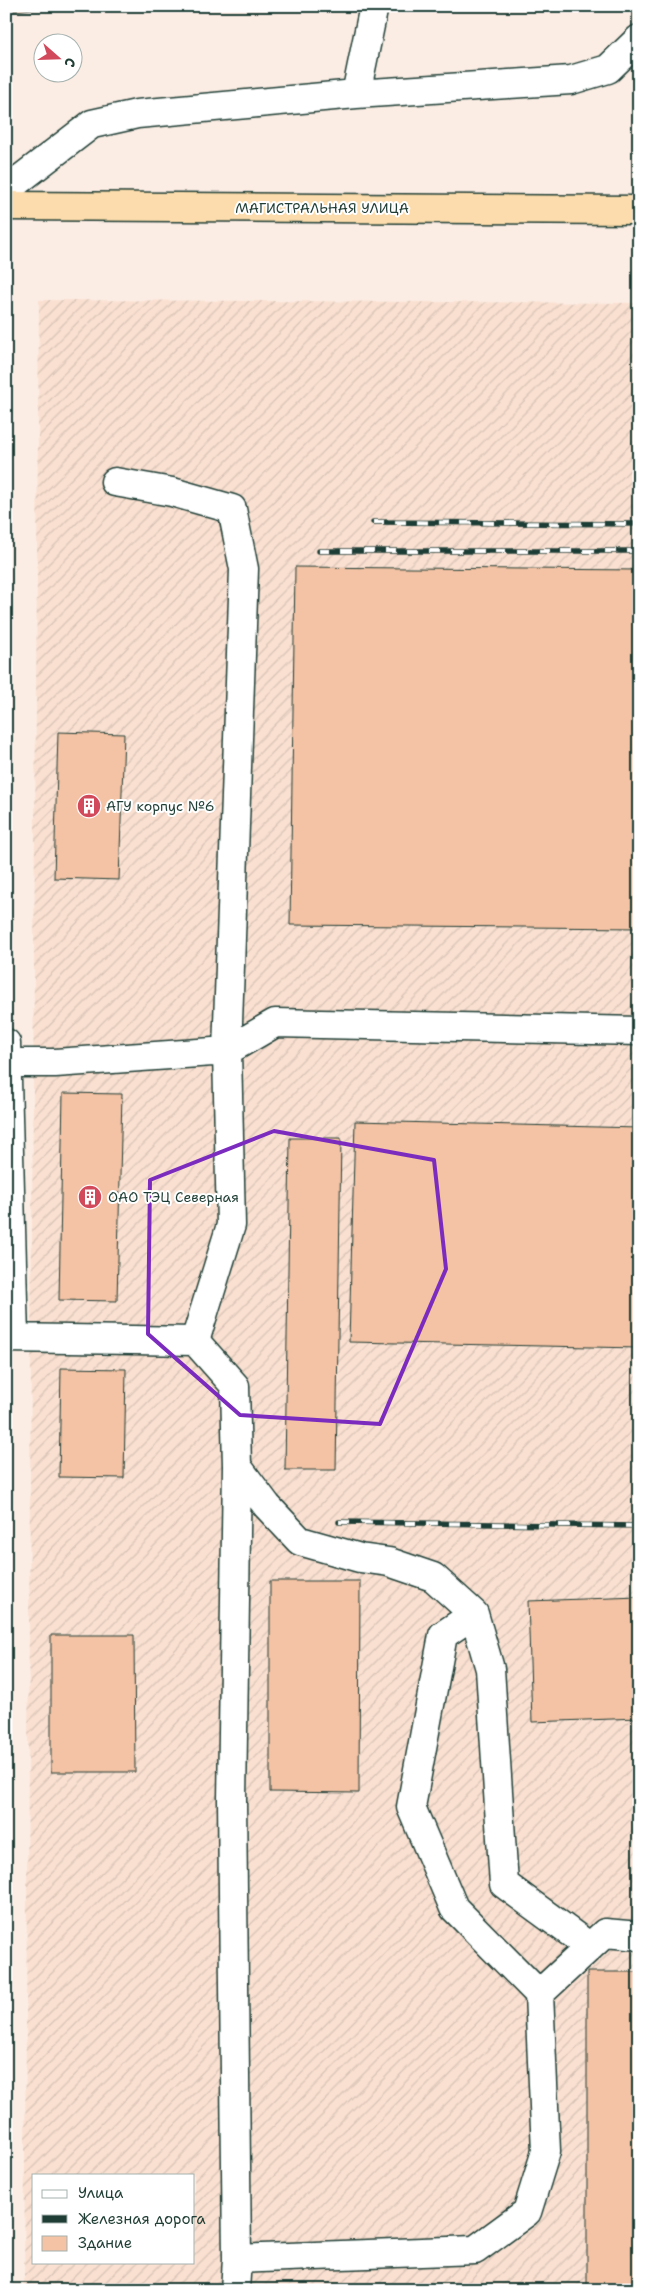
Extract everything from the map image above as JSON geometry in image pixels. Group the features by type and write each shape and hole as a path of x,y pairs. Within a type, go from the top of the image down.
{"highway":[{"name":"МАГИСТРАЛЬНАЯ УЛИЦА","path":"6,206 639,210"}],"street":[{"path":"356,94 374,6"},
{"path":"6,190 92,124 137,114 356,94 571,80 608,69 639,39"},
{"path":"115,482 172,492 232,509 244,569 227,1051 231,1225 195,1341"},
{"path":"235,2290 232,1800 237,1466 235,1386 195,1341 10,1338 7,1056 55,1063 227,1051 275,1023 639,1031"},
{"path":"237,1466 267,1506 300,1541 360,1558 389,1562 433,1577 474,1614 490,1669 504,1884 590,1946"},
{"path":"236,2259 475,2250 527,2212 546,2151 539,1994 454,1908 410,1807 443,1635 474,1614"},
{"path":"539,1994 605,1933 639,1936"}],"highlighted area":[{"path":"274,1131 434,1160 446,1269 380,1424 240,1415 148,1334 150,1180"}],"shaded area":[{"path":"39,300 639,303 639,2290 24,2290"}],"building":[{"path":"6,6 32,6 32,9 6,12"},
{"path":"295,567 639,570 639,928 290,925"},
{"name":"АГУ корпус №6","path":"58,732 124,734 119,880 54,878"},
{"name":"ОАО ТЭЦ Северная","path":"63,1093 122,1094 117,1301 59,1300"},
{"path":"355,1121 639,1128 639,1348 349,1342"},
{"path":"290,1138 341,1138 336,1470 285,1470"},
{"path":"61,1368 126,1369 124,1478 59,1477"},
{"path":"270,1581 360,1581 359,1793 270,1792"},
{"path":"639,1597 639,1718 532,1722 528,1601"},
{"path":"51,1635 134,1635 135,1772 51,1772"},
{"path":"587,1972 638,1972 638,2290 587,2290"}],"railway":[{"path":"373,522 639,524"},
{"path":"319,551 639,551"},
{"path":"339,1522 639,1526"}],"place":[{"name":"АГУ корпус №6","path":"89,806"},
{"name":"ОАО ТЭЦ Северная","path":"90,1197"}]}
